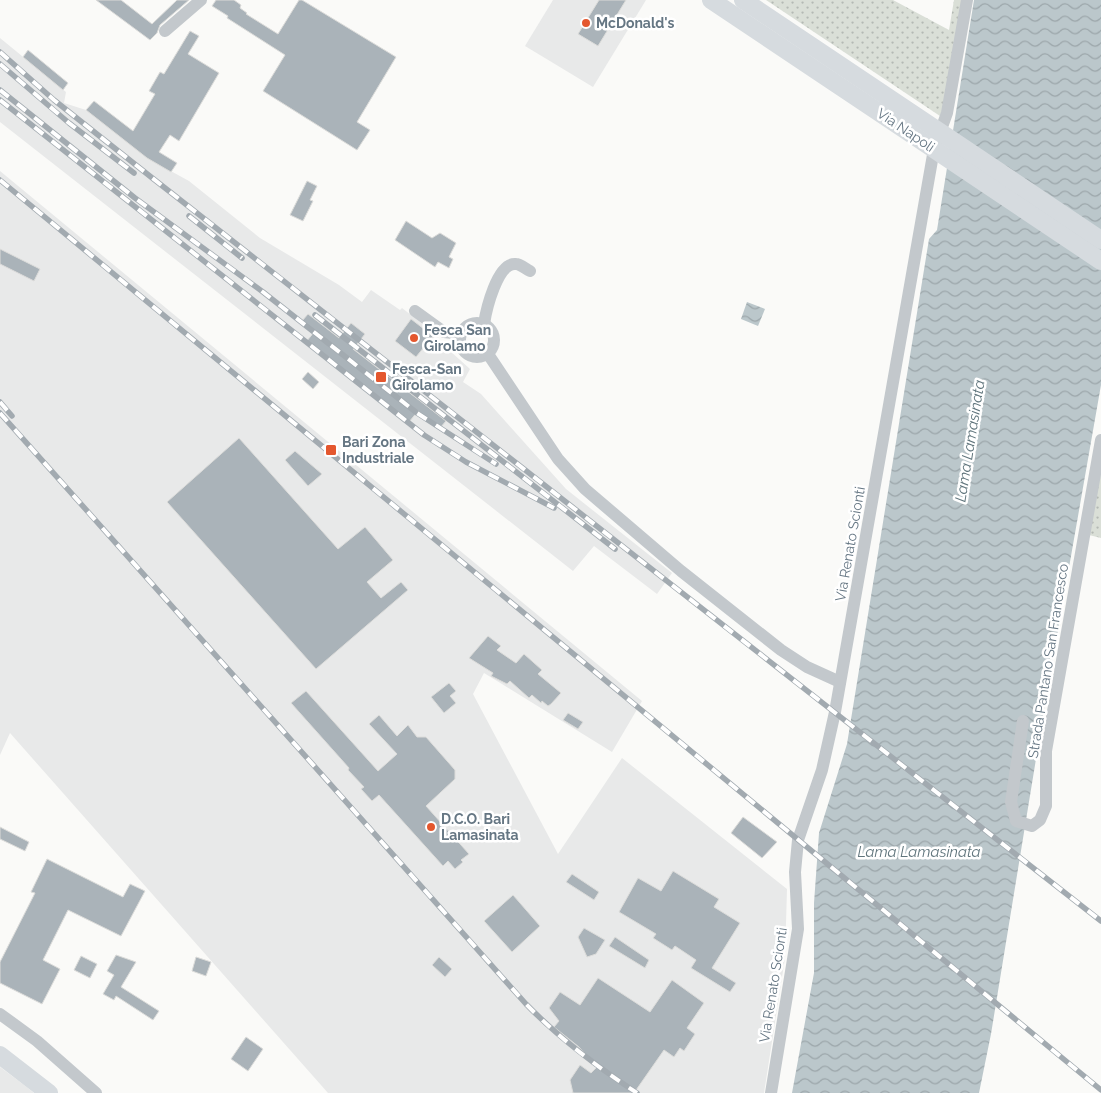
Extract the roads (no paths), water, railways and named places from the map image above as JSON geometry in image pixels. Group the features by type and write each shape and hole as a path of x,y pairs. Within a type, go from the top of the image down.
{"main road":[{"name":"Via Napoli","path":"711,0 1101,240"},
{"name":"Via Napoli","path":"743,0 1101,260"},
{"path":"0,1055 49,1093"}],"street":[{"path":"165,31 201,0"},
{"name":"Via Renato Scionti","path":"771,1093 798,929 795,872 798,840 822,770 840,682 967,0"},
{"path":"484,324 488,299 504,270 510,264 517,264 530,271"},
{"path":"415,311 444,332 461,334"},
{"path":"484,324 495,338 488,354 477,358 466,354 461,345 461,334 468,326 484,324"},
{"path":"488,354 558,459 585,489 681,571 781,650 807,668 840,682"},
{"name":"Strada Pantano San Francesco","path":"1023,721 1011,802 1016,821 1032,826 1040,820 1046,806 1046,751 1101,440"},
{"path":"0,1014 37,1041 96,1093"}],"water":[{"name":"Lama Lamasinata","path":"974,0 1101,0 1101,385 1044,710 991,1034 979,1093 792,1093 814,973 814,903 819,833 847,744 929,239 937,230"},
{"path":"747,302 765,309 758,326 741,319"}],"railway":[{"path":"0,52 54,100 151,177 1101,921"},
{"path":"0,64 69,123 134,173"},
{"path":"0,90 135,198 263,292 417,413 496,464"},
{"path":"0,100 424,435 466,462 554,508"},
{"path":"0,180 1101,1090"},
{"path":"189,216 242,258"},
{"path":"315,315 615,549"},
{"path":"0,402 12,416"},
{"path":"0,413 526,1004 579,1052 637,1093"}],"place":[{"name":"McDonald's","path":"586,23"},
{"name":"Fesca San Girolamo","path":"414,338"},
{"name":"Fesca-San Girolamo","path":"381,377"},
{"name":"Bari Zona Industriale","path":"331,450"},
{"name":"D.C.O. Bari Lamasinata","path":"431,827"}]}
